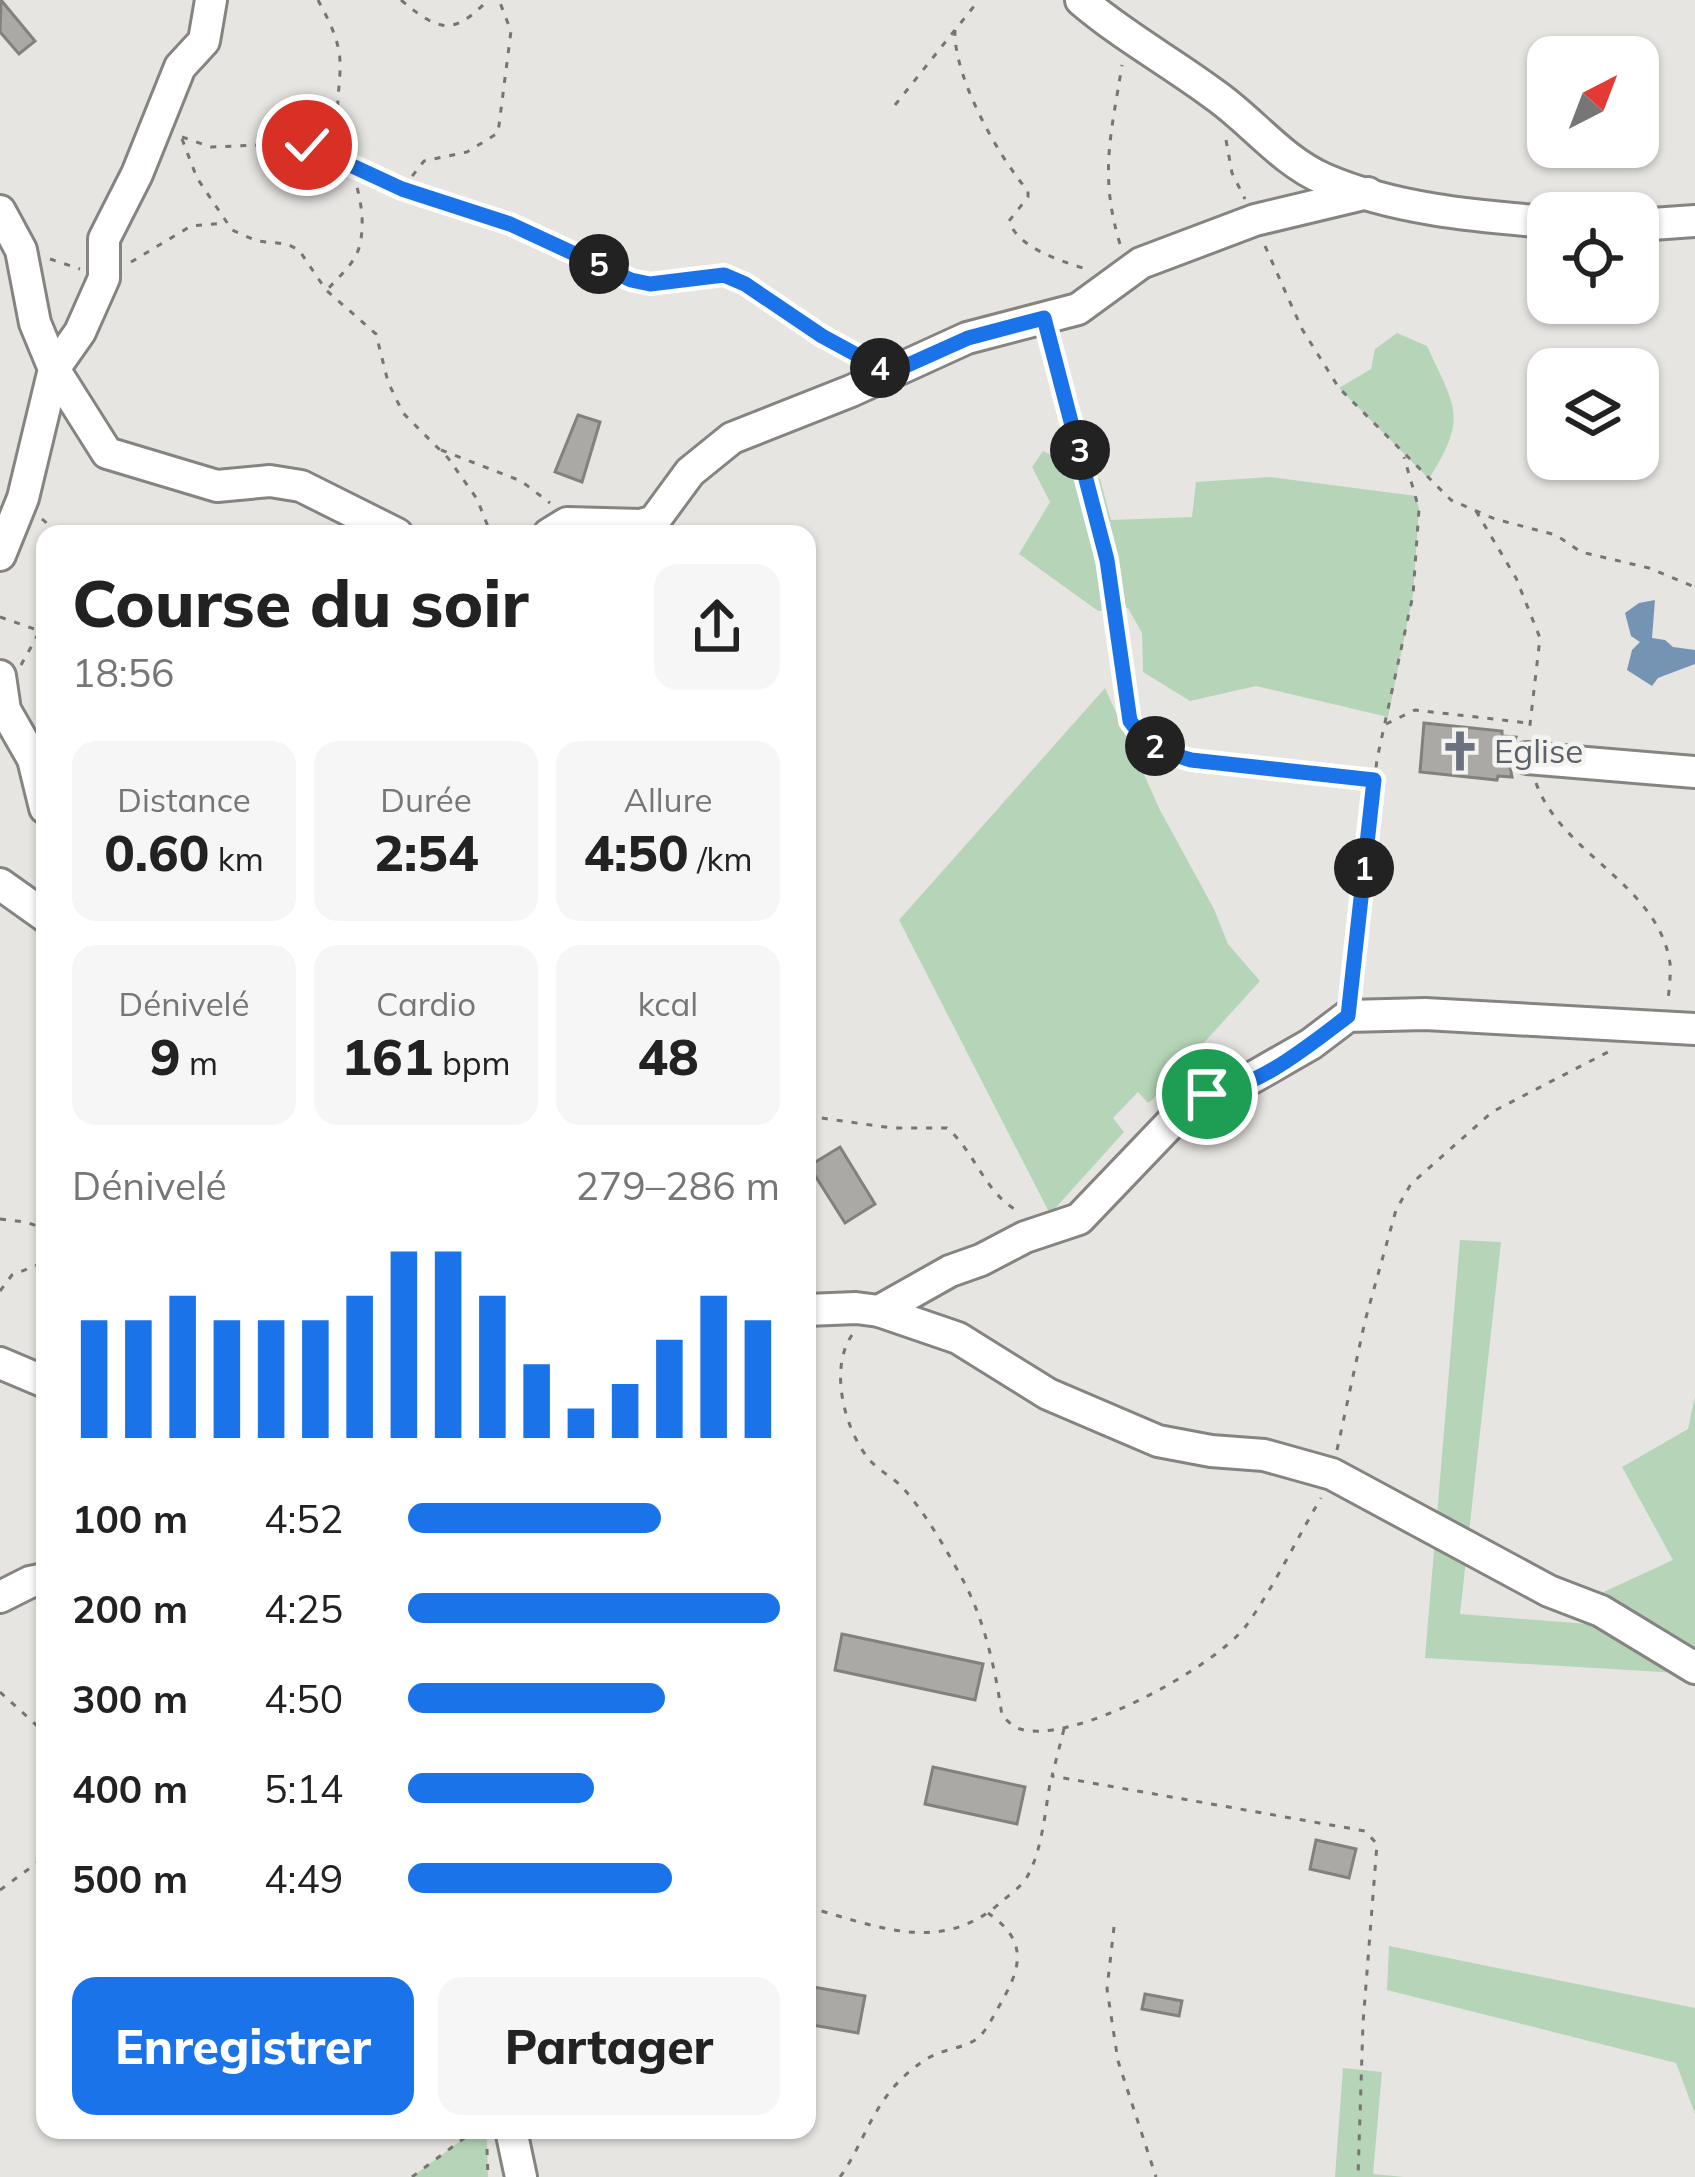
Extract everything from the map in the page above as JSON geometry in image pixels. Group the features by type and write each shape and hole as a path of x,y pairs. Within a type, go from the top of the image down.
{"street":[{"path":"0,555 23,498 54,369 80,332 104,278 104,238 167,137 180,67 204,41 211,0"},
{"path":"1081,0 1125,36 1216,95 1321,178 1450,213 1527,220"},
{"path":"640,525 654,520 690,472 732,438 968,338 1078,308 1141,263 1255,220 1368,193"},
{"path":"0,211 21,250 35,323 54,369 106,453 217,486 270,481 301,486 379,525"},
{"path":"1659,224 1695,221"},
{"path":"2,699 36,774"},
{"path":"1527,758 1695,772"},
{"path":"0,884 36,910"},
{"path":"879,1312 950,1270 1079,1219 1190,1103 1228,1091 1311,1044 1348,1016 1425,1015 1695,1029"},
{"path":"816,1308 879,1312 958,1338 1048,1394 1158,1441 1264,1455 1332,1474 1549,1591 1601,1612 1695,1668"},
{"path":"0,1363 36,1378"},
{"path":"0,1597 36,1581"},
{"path":"501,2139 520,2177"}],"path":[{"path":"317,0 340,56 338,123 352,166 362,228 360,249 326,290"},
{"path":"401,0 455,27 464,25 488,0"},
{"path":"402,189 424,161 467,152 498,133 511,31 499,0"},
{"path":"895,106 979,0"},
{"path":"955,30 954,52 965,77 1006,165 1028,190 1010,221 1012,231 1061,262 1123,276 1106,167 1125,36"},
{"path":"1216,95 1232,172 1302,329 1339,388 1403,456 1451,500 1495,519 1556,535 1581,552 1649,568 1695,587"},
{"path":"167,137 211,147 307,145 402,189 510,224 631,280 650,284 724,275 890,373"},
{"path":"167,137 232,230 299,250 326,290 376,334 388,382 403,413 477,500 487,525"},
{"path":"1044,318 1107,560 1130,721 1141,737 1164,752 1191,760 1374,780"},
{"path":"438,449 521,481 546,498 557,525"},
{"path":"1348,1016 1374,780 1413,595 1419,509 1403,456"},
{"path":"0,617 36,628"},
{"path":"2,699 36,642"},
{"path":"1386,724 1415,710 1530,723"},
{"path":"816,1117 892,1128 947,1128 964,1143 989,1187 1006,1204 1048,1230"},
{"path":"0,1219 36,1226"},
{"path":"0,1291 12,1275 36,1266"},
{"path":"0,1692 36,1724"},
{"path":"816,1909 912,1935 933,1935 988,1913 1026,1880 1036,1856 1065,1726"},
{"path":"1052,1776 1365,1831 1377,1844 1363,2023 1358,2177"},
{"path":"0,1889 36,1863"},
{"path":"840,2177 884,2098 934,2055 977,2040 1010,1988 1017,1946 1008,1927 988,1913"},
{"path":"1114,1927 1107,1989 1118,2061 1156,2177"},
{"path":"412,2177 463,2139"},
{"path":"488,2177 498,2139"}],"green space":[{"path":"1397,333 1427,346 1451,399 1454,413 1449,441 1429,479 1339,388 1371,369 1375,349"},
{"path":"1043,451 1100,479 1111,520 1192,517 1196,482 1270,477 1416,496 1413,595 1388,717 1256,686 1190,701 1143,672 1142,633 1128,608 1098,611 1019,554 1050,502 1032,467"},
{"path":"1105,688 1228,944 1260,981 1152,1100 1148,1103 1138,1092 1113,1118 1124,1132 1050,1214 899,920"},
{"path":"1460,1240 1501,1242 1460,1614 1588,1624 1599,1594 1673,1560 1622,1467 1688,1429 1695,1396 1695,1674 1425,1658"},
{"path":"1389,1946 1695,2008 1695,2114 1676,2063 1387,1990"},
{"path":"1343,2068 1382,2072 1373,2174 1404,2177 1335,2177"},
{"path":"463,2139 487,2140 488,2177 412,2177"}],"water":[{"path":"1655,600 1652,638 1695,650 1695,664 1658,678 1652,686 1627,670 1632,650 1640,642 1631,636 1625,613 1639,603"}],"building":[{"path":"1,0 35,41 19,54 0,32"},
{"path":"578,415 600,422 582,482 555,472"},
{"path":"1424,723 1502,731 1502,736 1516,737 1508,755 1512,777 1498,776 1497,780 1420,772"},
{"path":"840,1147 875,1204 845,1223 816,1177 816,1162"},
{"path":"842,1634 983,1664 975,1700 835,1670"},
{"path":"933,1767 1025,1787 1017,1824 925,1804"},
{"path":"1316,1840 1356,1849 1349,1878 1310,1869"},
{"path":"816,1988 865,1996 858,2033 816,2026"},
{"path":"1145,1994 1182,2001 1179,2016 1142,2009"}],"place":[{"name":"Eglise","path":"1460,751"}],"route":[{"path":"307,145 402,189 510,224 631,280 650,284 724,275 890,373 968,338 1044,318 1107,560 1130,721 1141,737 1164,752 1191,760 1374,780 1348,1016 1311,1044 1228,1091 1207,1094"}]}
